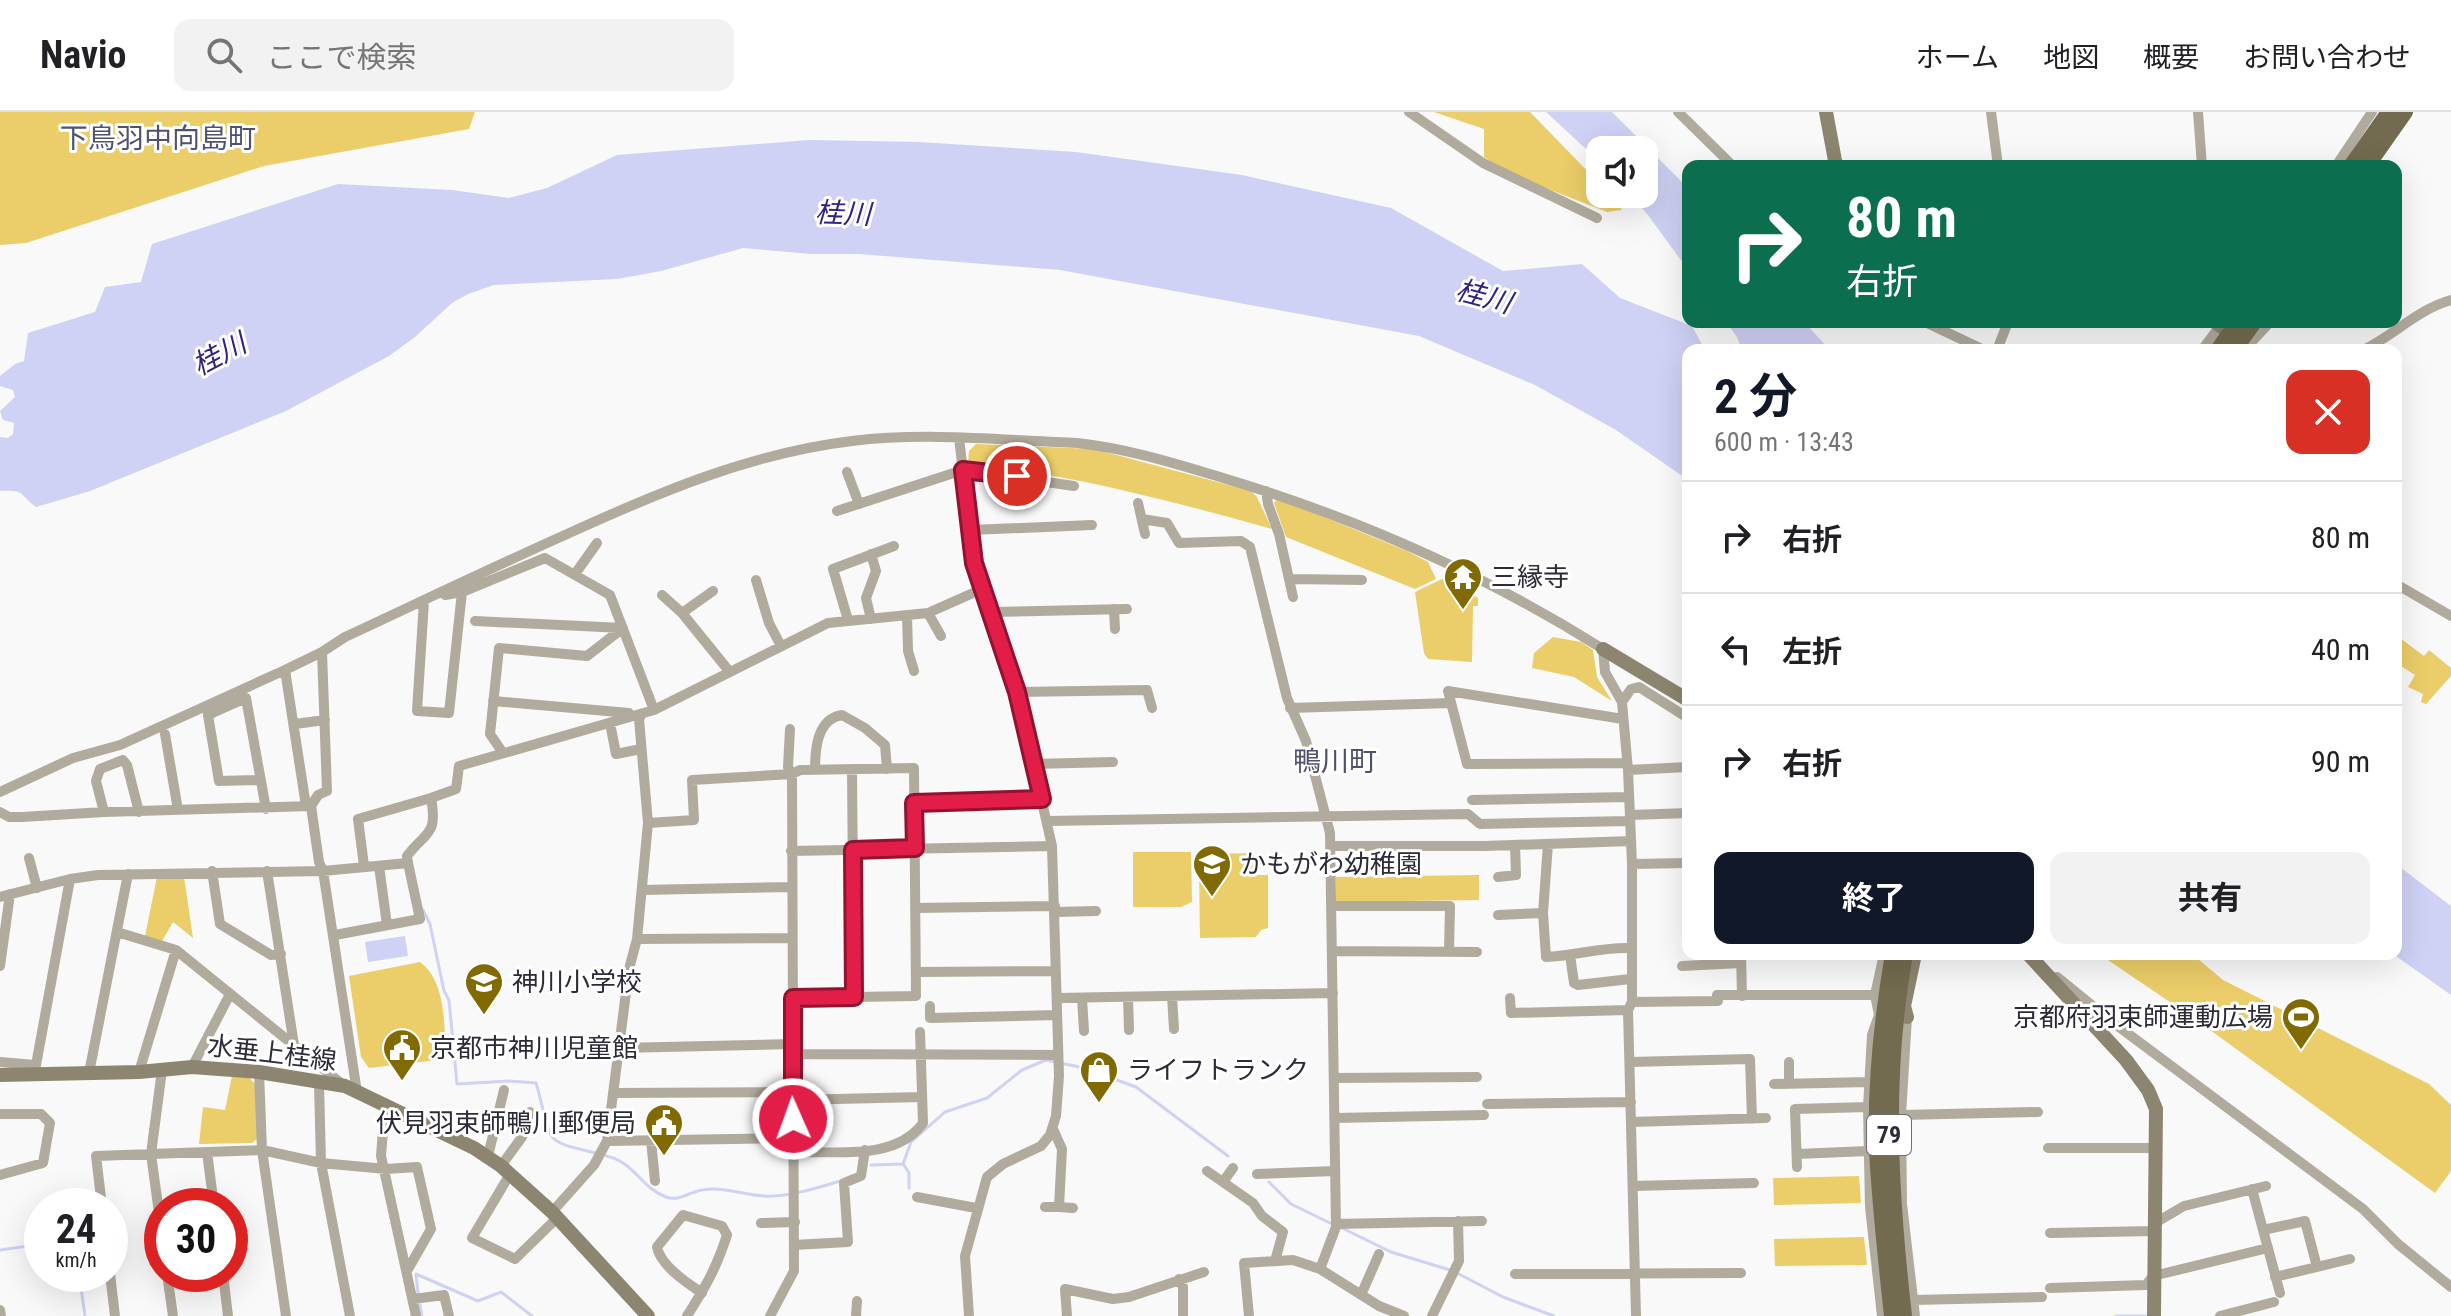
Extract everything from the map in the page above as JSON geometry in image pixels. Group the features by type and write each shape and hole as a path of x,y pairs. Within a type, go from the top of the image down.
{"main road":[{"path":"1826,112 1835,160"},
{"path":"2355,160 2389,112"},
{"path":"2371,160 2405,112"},
{"path":"2224,328 2238,344"},
{"path":"1603,649 1682,696"},
{"name":"79","path":"1892,960 1882,1039 1877,1133 1892,1316"},
{"path":"1879,1015 1902,960"},
{"name":"79","path":"1904,960 1891,1065 1889,1112 1893,1218 1904,1316"},
{"path":"1907,1017 1904,1006 1914,960"},
{"path":"2035,960 2126,1060 2148,1090 2156,1109 2154,1316"},
{"name":"水垂上桂線","path":"0,1075 35,1070 89,1073 192,1067 259,1072 351,1089 488,1156 554,1215 648,1316"}],"street":[{"path":"1409,112 1483,163 1597,218"},
{"path":"1678,112 1727,160"},
{"path":"1991,112 1997,160"},
{"path":"2198,112 2202,160"},
{"path":"2340,160 2372,112"},
{"path":"2402,327 2435,305 2451,300"},
{"path":"1938,328 1971,344"},
{"path":"2246,344 2264,328"},
{"path":"2377,344 2401,328"},
{"path":"0,792 73,758 120,745 205,710 322,652 345,637 613,513 720,471 780,454 852,441 900,437 1099,445 1266,491 1333,513 1432,557 1555,618 1603,649 1605,672 1622,702 1629,797 1632,864 1630,1062 1636,1316"},
{"path":"959,438 974,563 1017,692 1052,846 1058,1061 1053,1129 1062,1149 1059,1207"},
{"path":"837,511 963,470 1074,486"},
{"path":"847,472 859,504"},
{"path":"1266,491 1291,579 1293,597"},
{"path":"1138,503 1145,534"},
{"path":"1142,519 1167,523 1179,543 1241,541 1250,547 1275,656 1290,708 1306,741 1325,817 1330,846 1332,906 1336,1224 1320,1269"},
{"path":"971,530 1092,525"},
{"path":"575,574 597,543"},
{"path":"848,620 833,569 894,546"},
{"path":"871,554 876,571 866,598 871,619"},
{"path":"424,601 462,592 545,558 610,595 623,628 644,712 639,719 648,823 637,939 629,969 607,1141 594,1165 515,1259 472,1238 522,1137 530,1112"},
{"path":"1291,579 1362,580"},
{"path":"756,580 769,623 781,646"},
{"path":"2402,587 2451,616"},
{"path":"364,866 358,819 456,789 459,766 644,712 828,623 928,613 982,589"},
{"path":"682,613 713,591"},
{"path":"424,601 417,711 449,713 462,592"},
{"path":"662,595 682,613 729,671"},
{"path":"1114,609 1115,629"},
{"path":"991,612 1127,609"},
{"path":"928,613 941,636"},
{"path":"907,615 908,651 914,671"},
{"path":"475,621 623,628"},
{"path":"503,753 490,734 499,648 587,656 623,628"},
{"path":"2,818 309,806 318,795 327,791 322,652"},
{"path":"285,670 335,935 351,1089"},
{"path":"1622,702 1631,689 1639,687 1682,714"},
{"path":"1017,692 1147,690 1152,708"},
{"path":"1623,719 1448,691 1467,764 1682,767"},
{"path":"205,710 246,698 266,809"},
{"path":"493,701 644,712"},
{"path":"1290,708 1451,703"},
{"path":"205,710 219,781 261,780"},
{"path":"815,770 815,746 822,730 831,718 842,715 865,728 885,745 887,769"},
{"path":"295,724 325,720"},
{"path":"610,723 616,754 641,749"},
{"path":"770,1316 794,1271 790,729"},
{"path":"165,734 178,810"},
{"path":"93,752 100,769 96,781 104,812"},
{"path":"100,769 123,760 139,812"},
{"path":"1033,764 1113,762"},
{"path":"648,823 694,820 692,780 792,774 800,770 914,768 916,996 793,998"},
{"path":"852,770 854,997"},
{"path":"1472,800 1629,797"},
{"path":"335,935 420,919 407,856 431,831 431,798"},
{"path":"914,803 1042,799"},
{"path":"1047,821 1468,814 1480,824 1682,814"},
{"path":"1330,846 1631,841"},
{"path":"1548,844 1543,913 1546,957 1586,950 1630,948"},
{"path":"1498,877 1516,875 1515,845"},
{"path":"791,851 1052,846"},
{"path":"29,858 37,888"},
{"path":"0,966 3,894 70,879 128,874 323,871 408,863"},
{"path":"1632,864 1682,863"},
{"path":"379,866 387,925"},
{"path":"212,871 220,924 271,955 281,954"},
{"path":"267,871 294,1045"},
{"path":"89,1073 128,874"},
{"path":"0,1062 35,1070 70,879"},
{"path":"642,890 792,887"},
{"path":"1332,906 1450,906 1449,952"},
{"path":"915,908 1096,911"},
{"path":"1498,915 1543,913"},
{"path":"117,932 176,950 229,996 351,1089"},
{"path":"637,939 792,938"},
{"path":"139,1072 176,950"},
{"path":"1333,951 1477,952"},
{"path":"1570,955 1574,983 1578,985 1630,979"},
{"path":"1682,966 1726,960"},
{"path":"1741,960 1742,996"},
{"path":"1882,1316 1870,1207 1868,1107 1872,1035 1879,1015 1875,995 1883,960"},
{"path":"2036,960 2111,1021 2363,1209 2398,1244 2451,1287"},
{"path":"916,972 1056,971"},
{"path":"1057,998 1333,993"},
{"path":"1510,998 1511,1013 1718,1001 1717,995 1875,995"},
{"path":"192,1067 229,996"},
{"path":"1172,996 1174,1029"},
{"path":"1128,997 1129,1030"},
{"path":"1082,998 1084,1031"},
{"path":"794,1152 888,1148 917,1132 923,1123 921,1055 930,1006"},
{"path":"927,1026 1057,1015"},
{"path":"1879,1015 1907,1017 1901,1115 1902,1204 1915,1316"},
{"path":"619,1048 793,1049 1058,1061"},
{"path":"1630,1062 1750,1059 1752,1119"},
{"path":"1789,1062 1789,1084"},
{"path":"156,1188 151,1154 162,1070"},
{"path":"259,1072 262,1150 286,1316"},
{"path":"1334,1078 1477,1077"},
{"path":"1774,1084 1869,1082"},
{"path":"319,1083 321,1163 350,1316"},
{"path":"488,1156 504,1090"},
{"path":"613,1093 922,1097"},
{"path":"1335,1118 1631,1102"},
{"path":"385,1105 381,1156 416,1316"},
{"path":"1797,1167 1795,1109 1868,1107"},
{"path":"1901,1115 2038,1112"},
{"path":"0,1114 41,1114 50,1123 43,1163 0,1175"},
{"path":"1631,1122 1766,1118"},
{"path":"969,1316 965,1256 987,1177 1041,1146 1053,1129"},
{"path":"607,1141 794,1138"},
{"path":"651,1140 655,1181"},
{"path":"2048,1148 2156,1148"},
{"path":"100,1188 96,1156 262,1150 321,1163 386,1169 417,1167 431,1229 407,1271"},
{"path":"794,1245 848,1242 844,1183 861,1176 865,1150"},
{"path":"1797,1154 1868,1151"},
{"path":"207,1152 212,1188"},
{"path":"1223,1182 1233,1168"},
{"path":"1207,1171 1253,1203 1262,1216 1283,1232 1275,1261"},
{"path":"1257,1174 1335,1171"},
{"path":"1633,1186 1754,1183"},
{"path":"2050,1233 2155,1227 2184,1206 2266,1186"},
{"path":"2220,1316 2277,1298 2275,1277 2252,1189"},
{"path":"917,1197 976,1208"},
{"path":"1045,1207 1073,1208"},
{"path":"687,1316 702,1293 716,1271 727,1235 722,1226 683,1215 657,1247 658,1254 675,1273 702,1293"},
{"path":"1432,1316 1459,1261 1458,1221"},
{"path":"1336,1224 1482,1221"},
{"path":"2263,1230 2305,1221 2317,1267"},
{"path":"761,1223 795,1222"},
{"path":"2050,1288 2146,1285 2153,1276 2268,1248"},
{"path":"1361,1295 1379,1254"},
{"path":"2275,1277 2350,1259"},
{"path":"1249,1316 1244,1263 1293,1260 1320,1269 1361,1295 1378,1311 1404,1316"},
{"path":"1067,1316 1065,1289 1113,1299 1129,1297 1204,1272"},
{"path":"1526,1287 1520,1274 1741,1273"},
{"path":"1179,1279 1183,1287 1183,1316"},
{"path":"112,1292 115,1316"},
{"path":"170,1292 173,1316"},
{"path":"225,1292 228,1316"},
{"path":"413,1299 444,1295 449,1316"},
{"path":"1913,1300 2042,1297"},
{"path":"856,1316 857,1301"},
{"path":"0,1310 1,1316"}],"shaded area":[{"path":"0,112 475,112 469,129 264,166 26,243 0,245"},
{"path":"1434,112 1530,112 1586,170 1586,204 1510,174 1484,157 1484,129"},
{"path":"1597,208 1622,210 1607,212"},
{"path":"976,444 1094,449 1251,491 1272,529 1122,490 1045,474 968,463 969,451"},
{"path":"1278,498 1407,551 1428,562 1436,579 1415,589 1286,537 1274,503"},
{"path":"1442,579 1478,598 1478,606 1473,606 1472,662 1428,659 1424,653 1415,592"},
{"path":"1553,637 1581,642 1593,650 1597,677 1612,701 1574,677 1532,668 1534,653"},
{"path":"2402,640 2424,656 2429,650 2451,668 2451,676 2426,704 2421,702 2423,694 2408,687 2415,675 2402,667"},
{"path":"1133,852 1191,852 1192,902 1181,907 1133,907"},
{"path":"1254,853 1254,870 1258,875 1268,875 1268,928 1261,930 1256,937 1200,938 1199,863 1210,863 1210,854"},
{"path":"1479,875 1479,900 1336,902 1336,877"},
{"path":"157,877 184,877 193,938 173,922 162,941 145,936"},
{"name":"京都府羽束師運動広場","path":"2108,960 2199,960 2223,980 2429,1084 2451,1105 2451,1171 2435,1193"},
{"path":"420,962 429,971 440,993 446,1059 369,1068 361,1057 349,976"},
{"path":"232,1076 249,1077 255,1084 258,1138 252,1143 199,1144 203,1107 225,1110"},
{"path":"1859,1176 1861,1203 1774,1205 1773,1178"},
{"path":"1864,1237 1867,1265 1775,1266 1774,1239"}],"water":[{"path":"1546,112 1612,112 1636,136 1586,136 1586,149"},
{"name":"桂川","path":"809,140 919,142 1076,152 1242,175 1391,208 1503,271 1582,264 1620,298 1682,322 1682,328 1693,328 1702,344 1682,344 1682,476 1616,430 1535,385 1419,336 1060,270 743,248 661,271 617,279 494,285 452,303 389,356 286,411 90,491 36,507 19,492 0,491 0,437 8,438 13,434 14,423 3,420 0,411 15,397 13,390 0,386 0,376 24,361 28,333 95,312 105,287 141,282 152,244 338,184 452,190 509,198 547,188 617,155"},
{"path":"1658,158 1682,182 1682,262 1642,208 1658,208"},
{"path":"1730,328 1810,328 1824,344 1740,344"},
{"path":"2402,869 2451,906 2451,995 2401,960"},
{"path":"405,936 408,956 368,962 365,942"}],"waterway":[{"path":"423,910 430,924 444,991 449,1000 457,1084 536,1083 553,1138 567,1146 595,1153"},
{"path":"871,1165 903,1164 911,1142 945,1112 987,1098 1022,1070 1046,1060 1084,1068 1136,1087 1228,1156"},
{"path":"606,1156 631,1169 657,1193 671,1198 710,1189 763,1196 782,1195 843,1180"},
{"path":"904,1165 909,1173 909,1188"},
{"path":"1269,1182 1291,1204 1330,1223"},
{"path":"1342,1228 1391,1252 1450,1270"},
{"path":"0,1250 24,1247"},
{"path":"1457,1273 1503,1297 1554,1316"},
{"path":"418,1294 416,1274 478,1301 501,1292 532,1316"},
{"path":"82,1292 85,1316"},
{"path":"420,1305 422,1316"},
{"path":"2116,1316 2148,1316"}],"place":[{"name":"三縁寺","path":"1463,611"},
{"name":"かもがわ幼稚園","path":"1212,898"},
{"name":"神川小学校","path":"484,1016"},
{"name":"京都府羽束師運動広場","path":"2301,1051"},
{"name":"京都市神川児童館","path":"402,1082"},
{"name":"ライフトランク","path":"1099,1104"},
{"name":"伏見羽束師鴨川郵便局","path":"664,1157"}],"district":[{"name":"下鳥羽中向島町","path":"158,138"},
{"name":"鴨川町","path":"1335,761"}],"route":[{"path":"793,1119 793,998 854,997 853,850 915,848 914,803 1042,799 1017,692 974,563 963,470 1017,476"}]}
